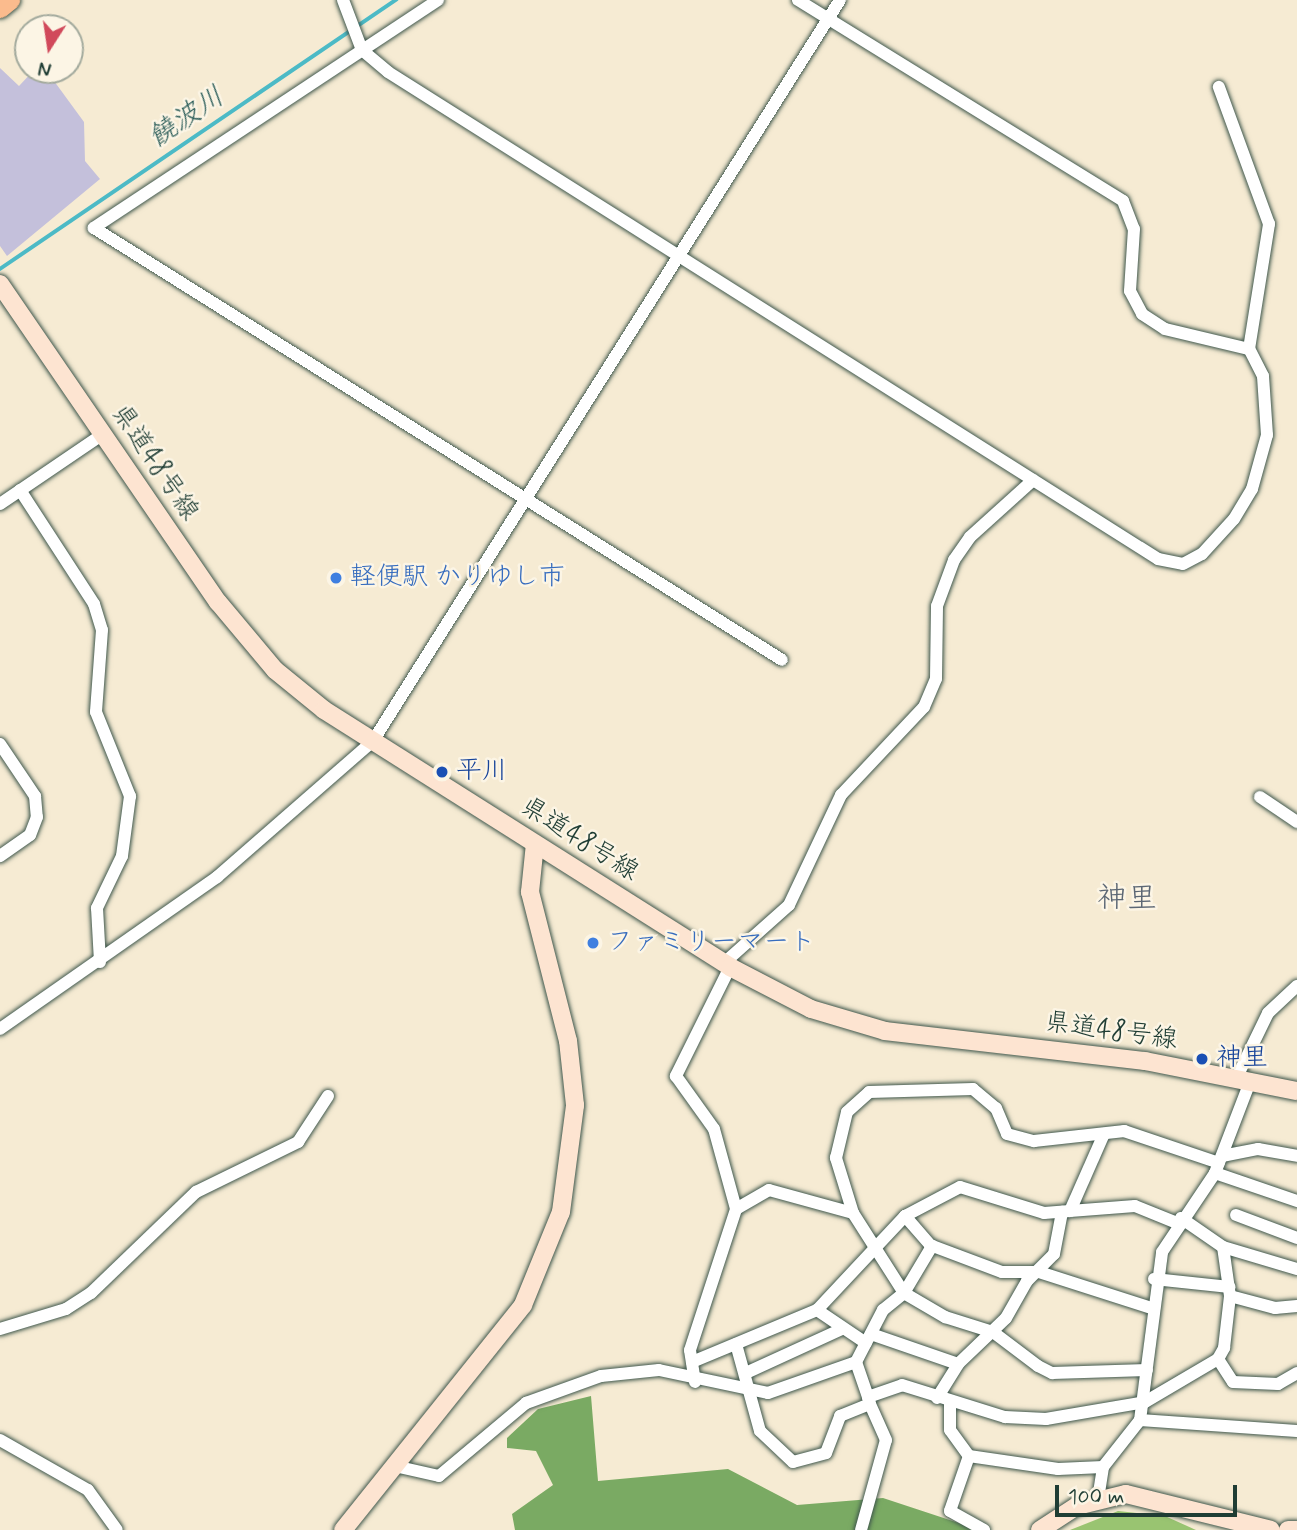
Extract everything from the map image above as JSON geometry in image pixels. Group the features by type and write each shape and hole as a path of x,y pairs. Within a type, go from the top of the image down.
{"main road":[{"path":"0,8 10,0"},
{"name":"県道48号線","path":"0,284 259,654 306,697 727,965 811,1009 892,1033 1125,1058 1297,1091"},
{"path":"343,1530 399,1467 523,1304 561,1212 575,1105 568,1041 530,892 535,844"},
{"path":"1040,1530 1098,1499 1154,1498 1242,1528 1271,1530"},
{"path":"1288,1530 1297,1530"}],"street":[{"path":"343,0 362,50 677,258 1158,559 1182,565 1202,554 1252,489 1267,435 1263,376 1250,349 1269,224 1219,87"},
{"path":"438,0 94,228 527,495 782,660"},
{"path":"798,0 1123,201 1134,229 1130,291 1142,314 1165,330 1250,349"},
{"path":"0,1030 217,877 373,741 840,0"},
{"path":"0,504 103,434"},
{"path":"695,1382 692,1362 701,1310 736,1209 714,1129 676,1076 727,965 789,905 841,795 924,707 936,679 937,606 954,560 970,537 1033,480"},
{"path":"20,490 94,604 102,630 96,712 130,796 122,856 97,908 100,962"},
{"path":"0,744 35,796 37,817 30,835 0,856"},
{"path":"1260,797 1297,822"},
{"path":"1098,1499 1103,1466 1140,1420 1145,1402 1154,1279 1179,1220 1219,1164 1243,1080 1268,1013 1297,986"},
{"path":"1147,1370 1052,1373 993,1332 945,1317 904,1293 853,1213 836,1158 847,1112 869,1092 973,1089 992,1102 1007,1134 1034,1141 1124,1131 1219,1164 1297,1201"},
{"path":"0,1329 66,1309 91,1293 196,1192 298,1142 328,1096"},
{"path":"1103,1466 1058,1469 969,1456 950,1430 944,1400 958,1364 993,1332 1054,1254 1066,1212 1104,1134"},
{"path":"1219,1164 1258,1149 1297,1156"},
{"path":"692,1362 817,1310 873,1243 905,1216 960,1187 1006,1206 1066,1212 1135,1206 1179,1220 1223,1247 1297,1269"},
{"path":"736,1209 769,1190 853,1213"},
{"path":"1236,1214 1297,1238"},
{"path":"905,1216 932,1246 1002,1272 1038,1272 1151,1308"},
{"path":"399,1467 439,1476 526,1403 601,1377 659,1370 695,1382 753,1391 798,1385 856,1362 883,1310 904,1293 932,1246"},
{"path":"1223,1247 1230,1291 1218,1359 1233,1382 1279,1384 1297,1373"},
{"path":"1154,1279 1230,1291 1275,1308 1297,1306"},
{"path":"817,1310 842,1329 958,1364"},
{"path":"747,1372 842,1329"},
{"path":"736,1344 753,1391 761,1431 793,1462 826,1453 839,1416 902,1385 1005,1417 1046,1419 1145,1402 1218,1359"},
{"path":"856,1362 886,1440 861,1530"},
{"path":"1140,1420 1297,1431"},
{"path":"0,1440 88,1490 117,1530"},
{"path":"969,1456 950,1511 984,1530"}],"shaded area":[{"path":"0,68 19,86 56,84 84,122 85,161 100,179 7,256 0,246"}],"green space":[{"path":"591,1396 598,1481 728,1469 797,1505 883,1498 980,1530 515,1530 512,1514 553,1485 536,1451 507,1448 507,1438 538,1409"},
{"path":"1118,1511 1165,1516 1196,1530 1070,1530"}],"waterway":[{"name":"饒波川","path":"0,269 396,0"}],"place":[{"name":"軽便駅 かりゆし市","path":"336,578"},
{"name":"平川","path":"442,772"},
{"name":"ファミリーマート","path":"593,943"},
{"name":"神里","path":"1202,1059"}],"district":[{"name":"神里","path":"1127,899"}]}
